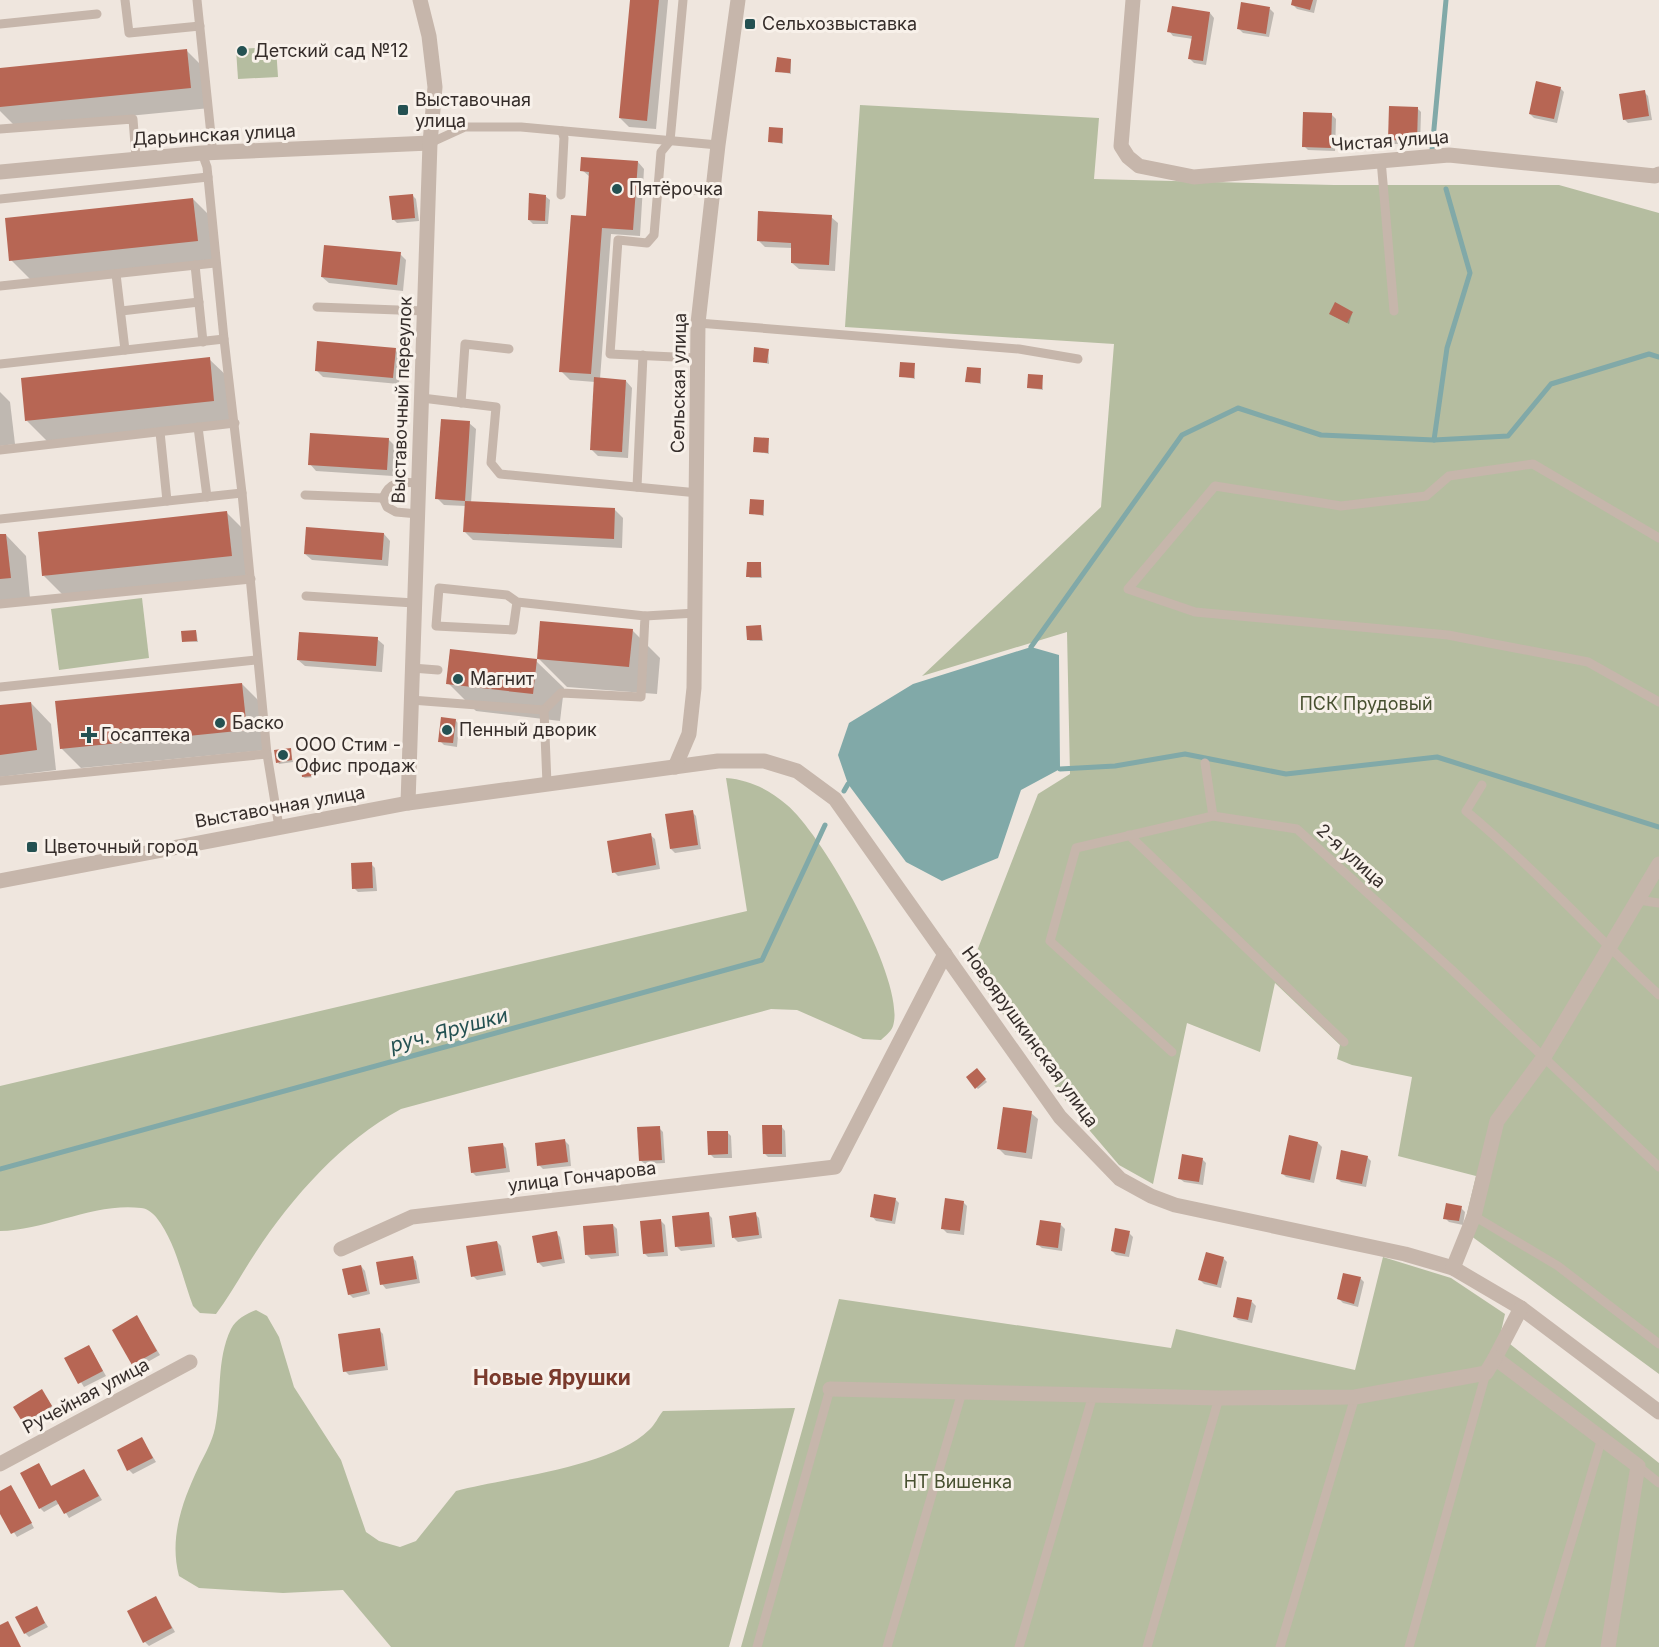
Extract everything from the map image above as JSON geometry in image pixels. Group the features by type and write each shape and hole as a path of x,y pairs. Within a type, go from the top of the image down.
{"street":[{"name":"Выставочный переулок","path":"408,803 430,143 435,87 429,36 420,0"},
{"name":"Сельская улица","path":"675,767 689,734 694,688 698,493 696,357 698,323 718,145 738,0"},
{"name":"Чистая улица","path":"1133,0 1121,146 1128,157 1139,166 1194,177 1449,155 1569,169 1654,176 1659,174"},
{"name":"Дарьинская улица","path":"0,172 136,158 430,143"},
{"name":"Новоярушкинская улица","path":"675,767 718,761 764,761 797,771 835,798 1060,1117 1120,1179 1151,1196 1175,1205 1406,1254 1453,1268 1521,1308 1659,1412"},
{"name":"Выставочная улица","path":"0,881 408,803 675,767"},
{"path":"1453,1268 1474,1216 1497,1121 1544,1057 1659,864"},
{"name":"улица Гончарова","path":"341,1250 412,1217 834,1167 945,954"},
{"path":"830,1389 1219,1398 1355,1397 1486,1373 1521,1308"},
{"path":"1495,1358 1638,1466 1608,1647"},
{"name":"Ручейная улица","path":"0,1464 190,1362"}],"lane":[{"path":"125,0 129,33 200,26"},
{"path":"197,0 215,263 235,423 251,579 256,660 267,754 279,827"},
{"path":"683,0 670,141 661,152 654,235 647,243 618,240 610,354 696,357"},
{"path":"0,24 97,15"},
{"path":"0,129 133,119 136,158"},
{"path":"430,143 465,127 562,131 718,145"},
{"path":"561,195 564,138 562,131"},
{"path":"1382,160 1394,311"},
{"path":"0,199 208,177"},
{"path":"658,188 713,191"},
{"path":"0,286 215,263"},
{"path":"195,265 203,342"},
{"path":"116,274 125,351"},
{"path":"121,311 199,302"},
{"path":"317,307 424,311"},
{"path":"698,323 1019,349 1078,359"},
{"path":"0,364 224,339"},
{"path":"461,403 465,344 509,349"},
{"path":"637,487 643,355"},
{"path":"422,399 495,407 491,463 500,474 698,493"},
{"path":"0,450 235,423"},
{"path":"198,427 207,497"},
{"path":"160,432 167,501"},
{"path":"1659,538 1533,464 1449,476 1426,496 1341,506 1215,486 1128,589 1195,612 1448,635 1588,662 1659,702"},
{"path":"418,514 396,512 387,507 383,498 387,489 397,482 419,483"},
{"path":"0,519 242,493"},
{"path":"305,495 383,498"},
{"path":"0,604 251,579"},
{"path":"436,626 439,588 507,595 517,602 645,616 696,613"},
{"path":"306,596 414,603"},
{"path":"414,625 513,630 517,602"},
{"path":"547,784 544,710 561,693 641,697 645,616"},
{"path":"0,687 256,660"},
{"path":"412,668 438,670"},
{"path":"411,700 544,710"},
{"path":"0,782 267,754"},
{"path":"1205,763 1213,816"},
{"path":"1482,785 1466,811 1520,856 1608,948 1659,995"},
{"name":"2-я улица","path":"1172,1052 1050,941 1076,848 1213,816 1297,829 1544,1057 1659,1167"},
{"path":"1130,835 1344,1042"},
{"path":"1638,900 1659,903"},
{"path":"1474,1216 1558,1266 1659,1344"},
{"path":"1408,1647 1486,1373"},
{"path":"757,1647 830,1389"},
{"path":"887,1647 962,1392"},
{"path":"1019,1647 1093,1395"},
{"path":"1280,1647 1355,1397"},
{"path":"1147,1647 1219,1398"},
{"path":"1540,1647 1602,1438"},
{"path":"1638,1466 1659,1483"}],"green space":[{"path":"276,47 278,77 238,79 236,49"},
{"name":"ПСК Прудовый","path":"860,105 1099,118 1094,179 1334,185 1559,185 1659,213 1659,1374 1463,1230 1476,1176 1398,1156 1412,1077 1352,1065 1337,1059 1340,1045 1275,983 1260,1052 1187,1023 1153,1184 1119,1165 1073,1111 970,969 1038,794 1070,774 1067,632 922,676 1101,507 1114,344 845,327"},
{"path":"142,598 149,658 59,670 51,609"},
{"path":"726,778 758,786 787,805 802,821 840,876 875,944 894,1005 893,1026 881,1040 863,1039 797,1010 771,1009 401,1109 359,1137 320,1172 270,1231 216,1314 200,1313 193,1306 169,1237 156,1217 145,1209 124,1207 106,1209 35,1226 0,1231 0,1086 747,911"},
{"name":"НТ Вишенка","path":"1383,1257 1451,1278 1505,1314 1500,1336 1659,1463 1659,1647 741,1647 839,1299 1171,1348 1176,1329 1355,1370"},
{"path":"256,1310 267,1316 279,1337 294,1387 341,1460 366,1532 379,1541 400,1547 416,1541 456,1491 557,1470 610,1454 632,1443 649,1430 663,1411 795,1408 729,1647 391,1647 343,1590 283,1593 199,1588 179,1576 176,1562 176,1534 187,1493 214,1433 226,1341 236,1322"}],"water":[{"path":"1031,647 1059,655 1060,769 1021,790 998,858 942,881 906,862 848,784 838,755 849,723 913,684"}],"building":[{"path":"630,0 659,0 647,121 619,118"},
{"path":"1292,0 1313,0 1310,10 1291,5"},
{"path":"1241,2 1270,7 1266,34 1237,29"},
{"path":"1172,6 1210,12 1203,61 1188,59 1192,36 1167,32"},
{"path":"187,49 191,88 0,107 0,68"},
{"path":"777,57 791,59 790,73 775,72"},
{"path":"1536,81 1561,87 1554,119 1529,114"},
{"path":"1645,90 1649,116 1623,120 1619,94"},
{"path":"1389,106 1418,107 1417,141 1388,140"},
{"path":"1303,112 1332,113 1331,148 1302,147"},
{"path":"769,127 783,128 782,143 768,142"},
{"path":"581,157 638,161 633,230 602,228 591,374 559,372 571,215 586,216 589,172 580,171"},
{"path":"529,193 546,195 545,221 528,220"},
{"path":"413,194 415,218 392,220 389,196"},
{"path":"193,198 198,241 9,261 5,218"},
{"path":"758,211 832,215 829,265 791,263 791,243 757,241"},
{"path":"324,245 401,252 397,285 321,277"},
{"path":"1335,302 1353,312 1347,323 1329,314"},
{"path":"317,341 396,348 393,378 315,371"},
{"path":"754,347 769,349 767,363 753,362"},
{"path":"210,357 214,401 25,421 21,378"},
{"path":"900,362 915,363 914,378 899,377"},
{"path":"967,367 981,368 980,383 965,382"},
{"path":"1028,374 1043,375 1042,389 1027,388"},
{"path":"594,377 626,380 622,452 590,450"},
{"path":"441,419 470,421 465,501 435,499"},
{"path":"310,433 389,438 387,470 308,465"},
{"path":"754,437 769,438 768,453 753,452"},
{"path":"750,499 764,500 763,515 749,514"},
{"path":"465,501 615,508 614,539 463,532"},
{"path":"227,511 232,556 42,576 38,532"},
{"path":"306,527 384,533 382,560 304,554"},
{"path":"0,534 6,534 11,578 0,579"},
{"path":"747,562 761,562 761,577 746,577"},
{"path":"540,621 633,629 629,667 537,659"},
{"path":"761,625 762,640 747,640 746,626"},
{"path":"196,630 197,641 182,642 181,631"},
{"path":"299,632 378,637 376,666 297,660"},
{"path":"450,649 537,659 533,694 446,684"},
{"path":"242,683 247,730 60,749 55,701"},
{"path":"31,702 37,750 0,755 0,705"},
{"name":"Пенный дворик","path":"441,717 456,719 453,743 438,742"},
{"name":"ООО Стим - Офис продаж","path":"291,748 292,760 276,763 274,750"},
{"path":"313,766 314,776 302,777 301,767"},
{"path":"693,810 698,845 670,849 665,814"},
{"path":"651,833 656,865 612,873 607,841"},
{"path":"372,862 373,888 352,889 351,863"},
{"path":"977,1068 986,1079 975,1089 966,1077"},
{"path":"1003,1107 1032,1111 1026,1153 997,1149"},
{"path":"762,1125 782,1125 782,1154 763,1154"},
{"path":"660,1126 662,1160 639,1161 637,1127"},
{"path":"707,1131 728,1131 728,1154 708,1155"},
{"path":"1289,1135 1318,1142 1310,1180 1281,1174"},
{"path":"565,1139 568,1162 537,1166 535,1143"},
{"path":"503,1143 506,1168 471,1173 468,1147"},
{"path":"1341,1150 1368,1156 1362,1184 1336,1179"},
{"path":"1182,1154 1203,1158 1199,1182 1178,1179"},
{"path":"874,1194 896,1198 892,1221 870,1217"},
{"path":"945,1198 964,1201 960,1231 941,1229"},
{"path":"1446,1203 1462,1206 1459,1221 1443,1219"},
{"path":"709,1212 712,1244 675,1247 672,1216"},
{"path":"756,1212 759,1235 732,1238 729,1216"},
{"path":"661,1219 664,1252 643,1254 640,1221"},
{"path":"1040,1220 1061,1223 1058,1248 1036,1245"},
{"path":"613,1224 616,1253 585,1255 583,1226"},
{"path":"1115,1228 1130,1231 1125,1254 1111,1251"},
{"path":"557,1231 562,1259 537,1263 532,1236"},
{"path":"497,1241 503,1271 471,1277 466,1246"},
{"path":"1206,1252 1224,1257 1217,1285 1198,1280"},
{"path":"413,1256 417,1279 380,1285 376,1262"},
{"path":"361,1265 367,1291 348,1295 342,1269"},
{"path":"1343,1273 1361,1277 1354,1304 1337,1299"},
{"path":"1237,1297 1252,1300 1248,1320 1233,1317"},
{"path":"137,1315 157,1351 132,1365 112,1330"},
{"path":"380,1328 385,1366 343,1372 338,1334"},
{"path":"89,1345 103,1371 78,1384 64,1358"},
{"path":"42,1389 52,1406 23,1423 13,1407"},
{"path":"142,1437 153,1458 127,1471 117,1450"},
{"path":"39,1463 51,1486 84,1469 99,1496 64,1514 56,1500 39,1509 20,1473"},
{"path":"11,1485 32,1523 11,1534 0,1514 0,1491"},
{"path":"156,1596 172,1628 143,1643 127,1611"},
{"path":"37,1606 45,1623 24,1634 15,1617"},
{"path":"8,1621 21,1647 0,1647 0,1625"}],"waterway":[{"path":"1432,150 1446,0"},
{"path":"1434,440 1447,348 1470,273 1446,189"},
{"path":"1031,647 1182,435 1238,408 1321,435 1434,440 1508,436 1551,384 1649,354 1659,357"},
{"path":"1060,769 1115,766 1185,754 1286,774 1437,757 1659,827"},
{"name":"руч. Ярушки","path":"844,791 848,784"},
{"name":"руч. Ярушки","path":"0,1169 762,960 825,825"}],"place":[{"name":"Сельхозвыставка","path":"750,24"},
{"name":"Детский сад №12","path":"242,51"},
{"name":"Выставочная улица","path":"403,110"},
{"name":"Пятёрочка","path":"617,189"},
{"name":"Магнит","path":"458,679"},
{"name":"Баско","path":"220,723"},
{"name":"Пенный дворик","path":"447,730"},
{"name":"Госаптека","path":"89,735"},
{"name":"ООО Стим - Офис продаж","path":"283,755"},
{"name":"Цветочный город","path":"32,847"}],"district":[{"name":"Новые Ярушки","path":"552,1378"}]}
